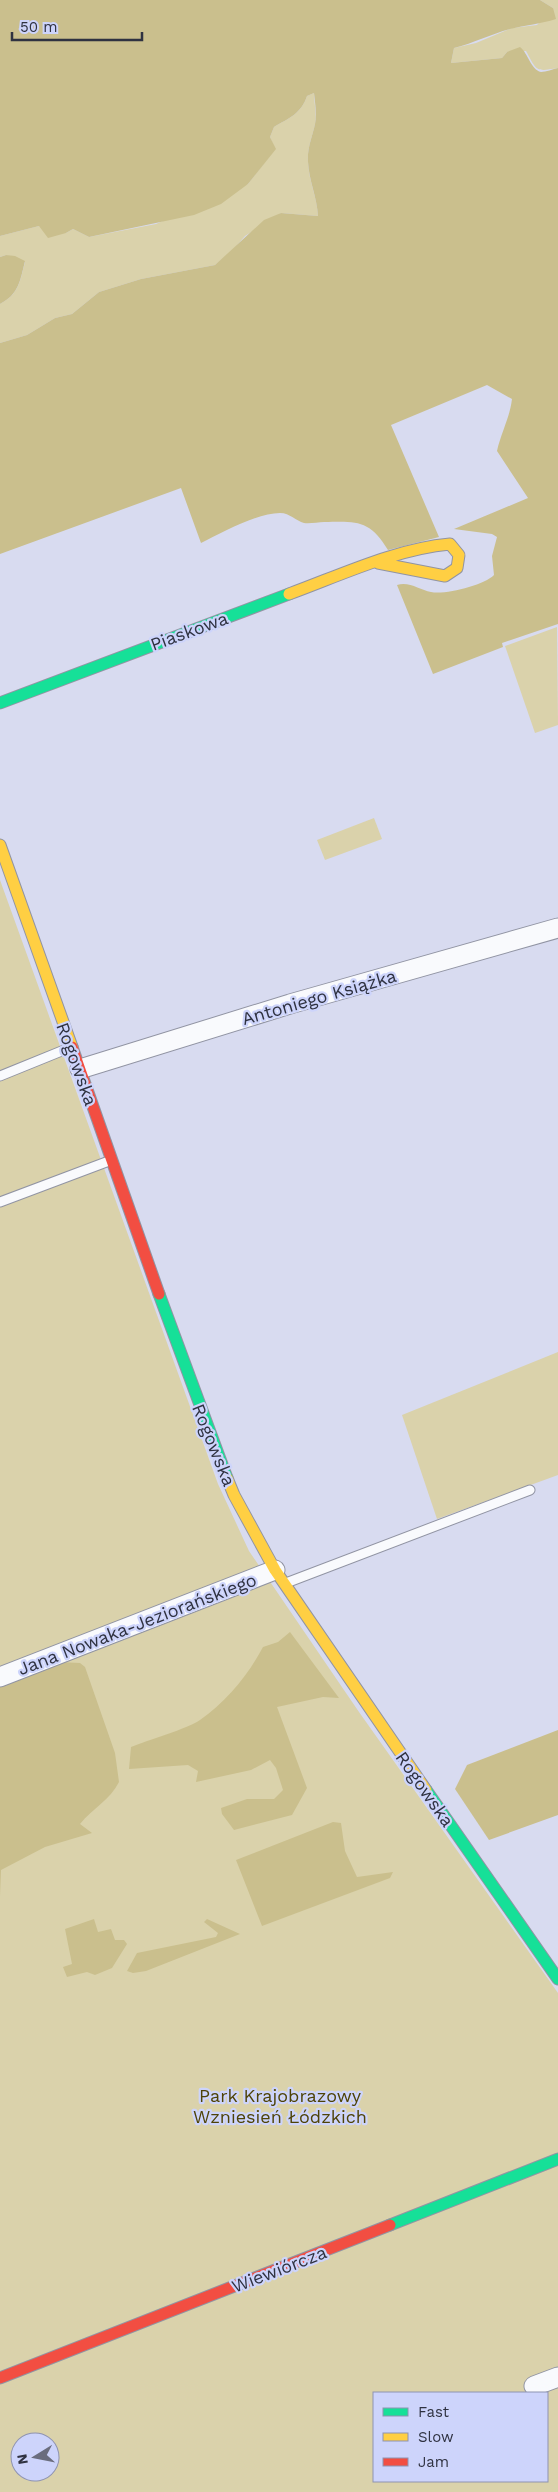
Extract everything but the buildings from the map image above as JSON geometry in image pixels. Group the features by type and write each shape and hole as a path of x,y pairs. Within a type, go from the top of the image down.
{"street":[{"name":"Piaskowa","path":"0,703 172,637 378,563 442,544 450,544 460,555 457,568 445,576 378,563"},
{"name":"Rogowska","path":"0,845 3,861 80,1069 201,1413 234,1495 279,1577 397,1750 558,1979"},
{"name":"Antoniego Książka","path":"80,1069 290,1004 558,928"},
{"name":"Jana Nowaka-Jeziorańskiego","path":"0,1677 279,1577"},
{"name":"Wiewiórcza","path":"0,2378 558,2159"},
{"path":"534,2386 558,2377"}],"lane":[{"path":"0,1076 72,1047"},
{"path":"0,1202 112,1160"},
{"path":"279,1577 530,1490"}],"green space":[{"path":"540,0 558,0 558,68 541,70 532,63 526,51 507,52 502,58 451,63 454,48 476,43 512,28 537,25 553,8"},
{"path":"314,93 316,120 309,148 308,162 318,216 281,213 245,236 231,252 215,265 141,279 99,292 72,314 55,318 27,335 0,343 0,304 11,296 18,286 25,262 6,255 0,257 0,236 39,226 66,233 73,229 89,237 156,224 248,184 275,149 270,137 274,127 294,115 307,96"},
{"path":"557,627 558,725 535,733 505,646"},
{"path":"374,818 382,839 325,860 317,840"},
{"name":"Park Krajobrazowy Wzniesień Łódzkich","path":"0,880 218,1484 249,1551 359,1712 558,1993 558,2492 0,2492"},
{"path":"558,1352 558,1475 437,1519 402,1415"}],"shaded area":[{"path":"0,0 540,0 553,8 556,19 510,29 454,48 451,63 502,58 507,52 520,47 538,71 543,72 558,68 558,624 502,643 503,647 433,674 397,585 406,584 438,593 474,586 494,575 492,556 497,537 492,534 454,529 528,498 497,451 512,399 487,385 391,425 439,537 388,550 375,533 362,524 345,522 304,523 287,514 280,513 250,520 201,543 181,488 0,554 0,343 27,335 55,318 72,314 99,292 141,279 215,265 264,220 281,213 318,216 308,162 309,148 316,120 314,93 307,96 294,115 274,127 270,137 276,149 248,184 221,204 194,215 89,237 73,229 48,238 39,226 0,236"},
{"path":"6,255 15,256 25,261 18,286 11,296 0,304 0,257"},
{"path":"290,1632 339,1698 323,1697 277,1707 307,1788 292,1815 234,1830 222,1814 221,1808 247,1799 274,1799 283,1790 276,1768 270,1760 251,1770 196,1782 198,1771 188,1765 129,1769 131,1747 177,1731 210,1713 236,1687 251,1668 263,1647 278,1642"},
{"path":"60,1662 80,1663 85,1667 115,1753 119,1782 111,1794 80,1824 92,1833 45,1847 1,1870 0,1896 0,1684"},
{"path":"558,1730 558,1815 489,1840 455,1789 467,1765"},
{"path":"333,1822 341,1823 345,1851 357,1877 393,1872 390,1878 262,1926 236,1860"},
{"path":"94,1919 98,1932 111,1929 115,1940 124,1940 127,1944 112,1968 95,1975 87,1972 67,1977 63,1967 72,1964 65,1929"},
{"path":"207,1919 240,1934 146,1971 133,1973 127,1971 137,1953 216,1937 218,1933 204,1922"}],"traffic: fast":[{"path":"0,703 289,594"},
{"path":"159,1294 227,1478"},
{"path":"426,1790 558,1979"},
{"path":"390,2225 558,2159"}],"traffic: slow":[{"path":"289,594 368,564 409,551 450,544 459,555 457,568 445,576 378,563"},
{"path":"0,845 72,1047"},
{"path":"227,1478 234,1495 275,1570 426,1790"}],"traffic: jam":[{"path":"72,1047 159,1294"},
{"path":"0,2378 390,2225"}]}
